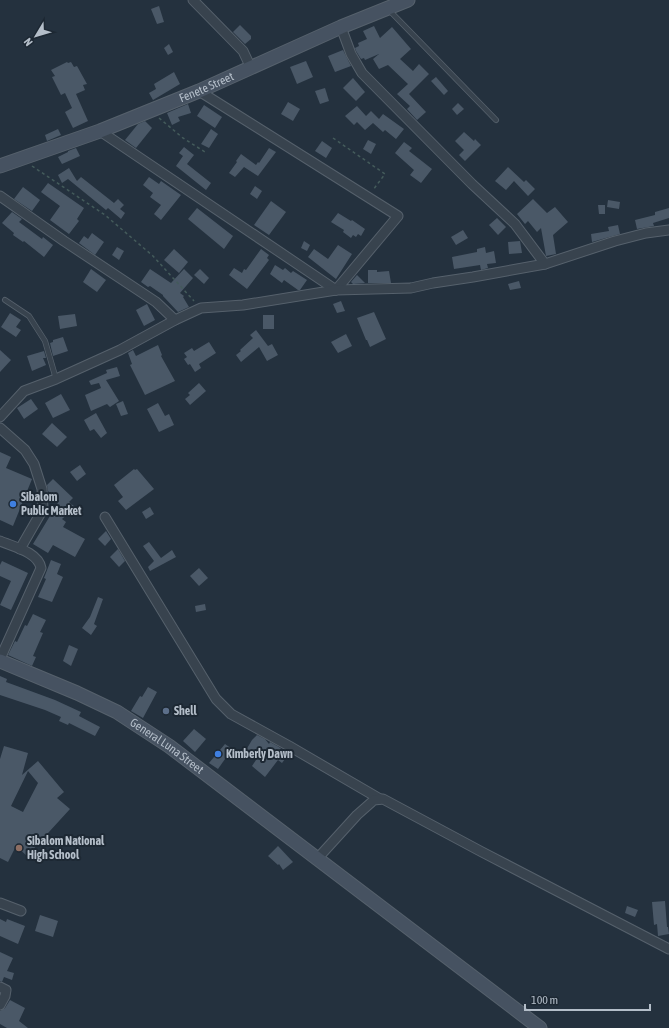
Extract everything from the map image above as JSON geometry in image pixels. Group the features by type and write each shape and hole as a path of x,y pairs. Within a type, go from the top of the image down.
{"main road":[{"name":"Fenete Street","path":"0,166 100,131 199,91 341,27 408,0"},
{"name":"General Luna Street","path":"0,660 77,692 117,712 169,746 540,1028"}],"street":[{"path":"192,0 244,51 250,68"},
{"path":"341,27 351,54 362,73 472,184 515,224 545,264"},
{"path":"199,91 398,216 336,290"},
{"path":"100,131 336,290"},
{"path":"0,196 64,241 156,302 175,320"},
{"path":"0,417 24,392 120,350 175,320 201,308 243,305 336,290 410,288 434,282 473,277 545,264 614,241 646,233 669,230"},
{"path":"0,428 25,450 34,464 42,488 43,509 20,550"},
{"path":"105,517 216,699 231,714 380,799 669,949"},
{"path":"0,541 34,556 40,562 41,568 0,660"},
{"path":"317,859 356,815 374,800 380,799"},
{"path":"0,902 21,911"},
{"path":"0,987 6,990 5,996 0,1005"}],"lane":[{"path":"388,8 496,120"},
{"path":"5,300 29,316 45,340 56,379"}],"path":[{"path":"150,110 183,138 205,152"},
{"path":"333,138 385,174 369,197"},
{"path":"18,160 31,166 105,215 153,256 201,308"}],"building":[{"path":"159,6 164,22 157,24 151,9"},
{"path":"240,25 251,36 251,39 245,44 233,32"},
{"path":"374,26 380,38 392,27 411,49 400,59 413,71 419,64 429,74 409,94 426,112 417,120 407,109 410,106 397,94 408,84 388,65 379,69 373,59 379,54 365,60 364,58 361,59 356,51 355,48 359,46 358,43 367,39 363,31"},
{"path":"169,44 173,52 168,55 164,48"},
{"path":"343,50 351,66 335,72 328,56"},
{"path":"306,61 313,77 297,84 290,67"},
{"path":"67,62 71,62 74,67 77,66 87,84 83,85 85,90 76,94 88,121 73,128 65,112 72,108 65,93 61,95 52,77 55,76 51,70"},
{"path":"174,72 180,84 153,100 149,93 156,89 154,84"},
{"path":"436,77 448,91 444,95 431,81"},
{"path":"353,78 365,92 356,101 343,88"},
{"path":"325,88 329,101 320,104 315,91"},
{"path":"288,102 300,109 293,121 281,114"},
{"path":"458,103 464,109 457,115 452,109"},
{"path":"188,104 191,113 178,117 180,121 172,125 167,113"},
{"path":"204,105 222,117 215,128 197,116"},
{"path":"357,106 366,116 371,111 379,119 383,114 404,129 396,139 385,130 383,132 373,123 365,130 357,122 354,125 345,116"},
{"path":"145,121 152,128 136,148 125,140 138,124"},
{"path":"58,129 61,135 47,141 45,135"},
{"path":"211,129 218,134 209,148 201,144"},
{"path":"464,132 481,145 465,161 459,155 464,150 455,141"},
{"path":"368,140 376,144 371,154 363,149"},
{"path":"322,141 332,148 326,158 315,151"},
{"path":"404,142 412,148 409,151 432,169 421,183 410,175 414,170 395,153"},
{"path":"184,147 194,155 187,164 211,183 206,190 176,166 183,156 179,153"},
{"path":"76,148 80,156 62,164 58,157"},
{"path":"269,148 276,152 258,176 244,167 235,177 229,173 241,154 256,165"},
{"path":"508,167 524,182 526,180 535,189 528,196 514,181 506,190 495,181"},
{"path":"69,168 77,181 81,177 114,203 118,199 124,205 120,209 125,213 121,219 108,208 106,210 68,179 62,183 58,175"},
{"path":"149,177 159,184 161,181 181,195 161,220 154,214 161,205 150,197 153,193 143,185"},
{"path":"48,183 84,208 77,219 79,221 69,234 50,220 60,206 41,192"},
{"path":"255,186 262,191 257,199 250,194"},
{"path":"23,187 40,200 32,211 14,199"},
{"path":"533,199 547,213 555,207 568,222 553,235 556,254 546,256 541,228 537,232 528,221 525,224 517,214"},
{"path":"608,200 620,202 619,209 607,207"},
{"path":"271,201 286,212 269,235 254,225"},
{"path":"598,205 605,205 605,214 599,214"},
{"path":"197,208 233,236 224,249 188,219"},
{"path":"669,208 669,218 653,223 654,226 637,229 635,220 655,215 655,212"},
{"path":"12,212 22,219 19,222 53,245 44,257 24,241 23,242 13,235 14,233 2,223"},
{"path":"338,213 365,229 361,236 358,234 356,237 353,235 351,238 343,232 344,230 331,222"},
{"path":"497,218 506,227 498,235 489,225"},
{"path":"618,225 620,234 592,242 591,234 609,231 608,227"},
{"path":"463,230 468,238 456,245 451,237"},
{"path":"92,233 104,242 95,255 79,243 84,236 88,239"},
{"path":"304,241 310,245 307,251 301,248"},
{"path":"520,241 522,253 509,254 508,242"},
{"path":"338,245 352,254 336,279 308,257 314,249 328,259"},
{"path":"117,247 124,251 119,260 112,255"},
{"path":"485,247 486,253 494,251 496,263 487,264 488,268 481,270 480,265 454,269 452,257 477,252 477,249"},
{"path":"174,249 188,262 179,273 164,260"},
{"path":"261,249 269,255 267,258 269,260 247,289 229,275 234,268 242,273 244,269 246,270"},
{"path":"275,265 283,270 285,268 291,273 293,271 307,280 300,290 284,280 282,283 270,274"},
{"path":"91,269 106,280 97,292 83,282"},
{"path":"150,269 171,283 184,269 193,278 180,293 184,296 183,297 189,307 178,312 163,295 141,282"},
{"path":"200,269 209,278 204,284 194,275"},
{"path":"368,270 377,270 377,272 389,271 391,283 368,283"},
{"path":"357,275 365,283 353,284 351,282"},
{"path":"519,281 521,288 510,290 508,284"},
{"path":"341,301 345,311 337,313 333,304"},
{"path":"147,304 155,320 144,326 136,310"},
{"path":"374,312 386,339 370,347 357,318"},
{"path":"10,313 21,320 16,327 21,330 16,337 1,327"},
{"path":"75,314 77,326 60,329 58,316"},
{"path":"263,315 274,315 274,329 263,329"},
{"path":"256,330 268,346 272,344 278,355 267,361 259,347 241,362 236,355 253,338 250,335"},
{"path":"346,334 352,346 338,353 331,342"},
{"path":"63,337 68,351 53,356 50,343 53,342 53,340"},
{"path":"209,342 216,353 199,364 201,368 195,372 190,364 188,365 184,359 187,357 184,353 192,348 194,351"},
{"path":"158,345 162,355 161,356 175,381 145,395 130,365 132,364 128,353 133,350 136,356"},
{"path":"0,350 11,360 0,372"},
{"path":"44,351 46,358 43,358 46,365 32,371 27,356"},
{"path":"117,367 120,376 106,380 119,401 110,407 107,404 91,411 85,395 101,388 99,383 91,385 89,381 107,373 106,370"},
{"path":"199,383 206,391 190,405 185,399 190,395 188,393"},
{"path":"61,394 70,410 53,418 45,403"},
{"path":"31,399 38,409 24,419 17,408"},
{"path":"123,401 128,414 121,416 116,404"},
{"path":"158,403 165,416 169,414 174,425 159,432 147,409"},
{"path":"96,413 107,433 101,438 94,429 90,431 84,420"},
{"path":"52,423 67,437 57,447 42,434"},
{"name":"Sibalom Public Market","path":"0,452 11,457 6,468 32,479 13,526 0,520"},
{"path":"80,465 86,474 77,481 70,472"},
{"path":"134,469 137,469 154,489 126,510 118,501 123,497 114,485"},
{"path":"53,479 73,498 69,502 75,507 62,519 66,522 63,527 85,539 75,557 53,545 48,553 33,544 59,501 48,491 47,485"},
{"path":"150,507 154,514 146,519 142,512"},
{"path":"106,531 111,539 105,546 98,539"},
{"path":"149,542 161,558 172,550 176,557 150,571 148,567 154,561 143,546"},
{"path":"118,549 125,561 119,567 110,557"},
{"path":"51,560 61,564 57,574 63,577 52,602 38,597 46,579 44,578"},
{"path":"2,561 28,573 11,610 0,605 11,581 0,576 0,565"},
{"path":"199,568 208,578 199,586 190,576"},
{"path":"98,597 103,599 94,624 97,626 91,635 82,628 90,617"},
{"path":"205,604 206,610 196,612 195,606"},
{"path":"33,614 46,620 40,632 43,633 33,656 36,657 32,666 8,655 15,641 17,642 25,625 27,626"},
{"path":"69,645 78,649 71,666 63,661"},
{"path":"0,676 7,679 6,682 55,700 81,712 79,716 100,727 95,736 69,723 68,725 59,721 61,717 45,710 0,695"},
{"path":"148,687 157,692 143,718 131,711 140,696 142,697"},
{"path":"194,729 206,739 195,752 183,741"},
{"path":"257,735 265,739 269,744 270,742 279,747 288,755 282,763 278,760 265,777 252,766 256,760 246,750"},
{"path":"225,744 232,749 218,769 209,763"},
{"name":"Sibalom National High School","path":"4,746 28,753 22,775 38,761 64,792 57,798 70,809 27,856 16,846 8,862 0,858 0,759","holes":["28,771 38,783 23,812 11,806"]},
{"path":"278,846 293,862 283,870 279,864 278,865 268,856"},
{"path":"665,901 669,934 658,936 657,924 654,925 652,902"},
{"path":"627,906 638,910 635,917 625,913"},
{"path":"40,915 58,921 53,937 35,931"},
{"path":"0,919 6,922 7,919 25,926 18,944 0,936"},
{"path":"0,952 13,958 7,971 14,973 12,980 4,977 2,982 0,981"},
{"path":"10,1000 25,1008 19,1021 28,1028 7,1028 0,1024 0,1011 5,1008"}],"place":[{"name":"Sibalom Public Market","path":"13,504"},
{"name":"Shell","path":"166,711"},
{"name":"Kimberly Dawn","path":"218,754"},
{"name":"Sibalom National High School","path":"19,848"}]}
